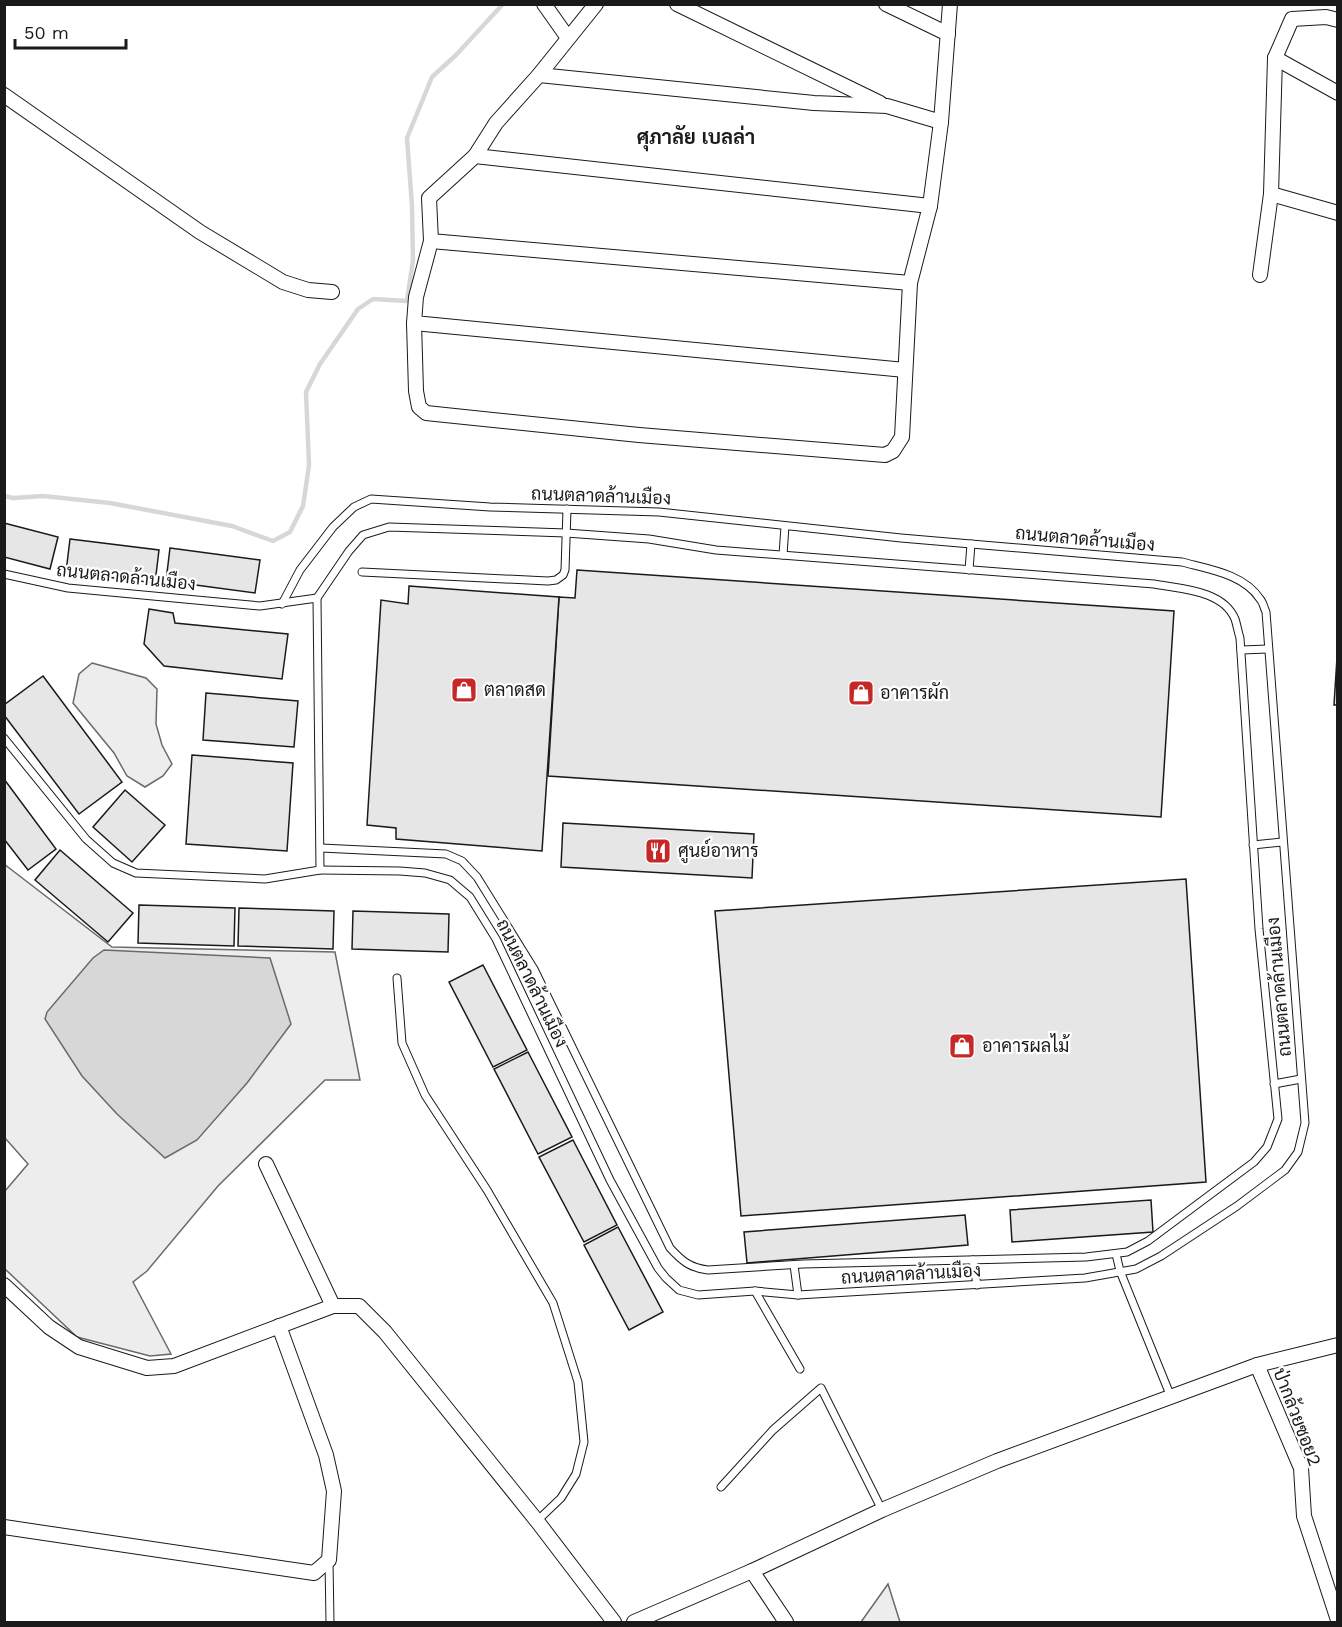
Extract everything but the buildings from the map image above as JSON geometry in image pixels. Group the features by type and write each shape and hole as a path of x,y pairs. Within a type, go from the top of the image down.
{"street":[{"path":"544,4 568,38"},
{"path":"596,4 539,75 496,123 475,156 429,198 431,241 416,297 414,323 416,391 419,407 433,415 885,455 893,451 902,437 910,283 930,206 941,122 950,4"},
{"path":"677,4 887,106 941,122"},
{"path":"886,4 948,34"},
{"path":"1260,275 1271,194 1275,58 1292,19 1326,17 1338,20"},
{"path":"1275,58 1338,93"},
{"path":"539,75 814,103 887,106"},
{"path":"4,95 200,232 283,282 308,290 332,292"},
{"path":"475,156 930,206"},
{"path":"1271,194 1338,213"},
{"path":"431,241 910,283"},
{"path":"414,323 905,370"},
{"path":"266,1164 333,1306"},
{"path":"4,1285 49,1327 79,1347 147,1368 174,1366 333,1306 359,1306 386,1332 537,1521 614,1623"},
{"path":"4,1527 314,1572 328,1560 334,1491 326,1455 279,1326"},
{"path":"634,1623 882,1510 997,1461 1257,1365 1338,1345"},
{"name":"ป่ากล้วยซอย2","path":"1257,1365 1301,1468 1304,1516 1338,1620"},
{"path":"752,1571 786,1623"}],"lane":[{"name":"ถนนตลาดล้านเมือง","path":"4,738 86,839 112,862 136,873 265,879 320,870 400,871 425,873 450,880 470,897 496,939 610,1180 658,1268 679,1290 698,1294 755,1291 798,1295 1085,1278 1136,1269 1161,1256 1237,1206 1285,1170 1298,1152 1305,1124 1266,612 1260,599 1246,585 1226,574 1182,562 971,544 659,512 371,500 354,507 333,527 300,570 282,604"},
{"path":"362,573 556,580 565,570 567,509"},
{"path":"783,555 786,526"},
{"name":"ถนนตลาดล้านเมือง","path":"4,574 68,588 260,606 282,604 317,597 363,535 389,527 566,533 649,539 716,550 1154,584 1204,593 1223,603 1235,618 1241,651 1259,929 1278,1119 1267,1147 1254,1162 1148,1241 1127,1252 1086,1257 695,1269 684,1263 670,1248 534,969 477,877 462,861 446,854 321,848"},
{"path":"969,570 971,544"},
{"path":"317,597 320,870"},
{"path":"1241,651 1268,649"},
{"path":"1253,845 1282,842"},
{"path":"397,978 402,1042 424,1095 487,1190 553,1304 578,1382 584,1442 576,1474 561,1498 537,1521"},
{"path":"1274,1084 1301,1079"},
{"path":"1116,1254 1120,1271 1171,1397"},
{"path":"974,1260 977,1285"},
{"path":"794,1265 798,1295"},
{"path":"755,1291 800,1369"},
{"path":"721,1487 773,1430 821,1388 882,1510"},
{"path":"328,1560 330,1623"}],"shaded area":[{"path":"92,663 146,678 157,689 156,724 162,745 172,764 163,776 145,787 127,776 114,753 73,703 79,674"},
{"path":"4,864 112,947 335,952 360,1080 325,1080 218,1186 147,1271 133,1282 171,1354 150,1356 77,1337 5,1269 5,1191 28,1164 5,1138"},
{"path":"104,950 270,958 291,1024 247,1083 197,1140 165,1158 117,1114 82,1076 45,1019 47,1012 93,958"},
{"path":"888,1584 900,1622 861,1622"}],"waterway":[{"path":"4,496 13,498 43,496 110,503 232,526 273,541 290,532 303,506 309,465 306,392 320,364 358,309 373,299 407,301 413,260 407,138 432,77 456,55 503,4"}],"place":[{"name":"ตลาดสด","path":"464,690"},
{"name":"อาคารผัก","path":"861,693"},
{"name":"ศูนย์อาหาร","path":"658,851"},
{"name":"อาคารผลไม้","path":"962,1046"}],"district":[{"name":"ศุภาลัย เบลล่า","path":"696,137"}]}
